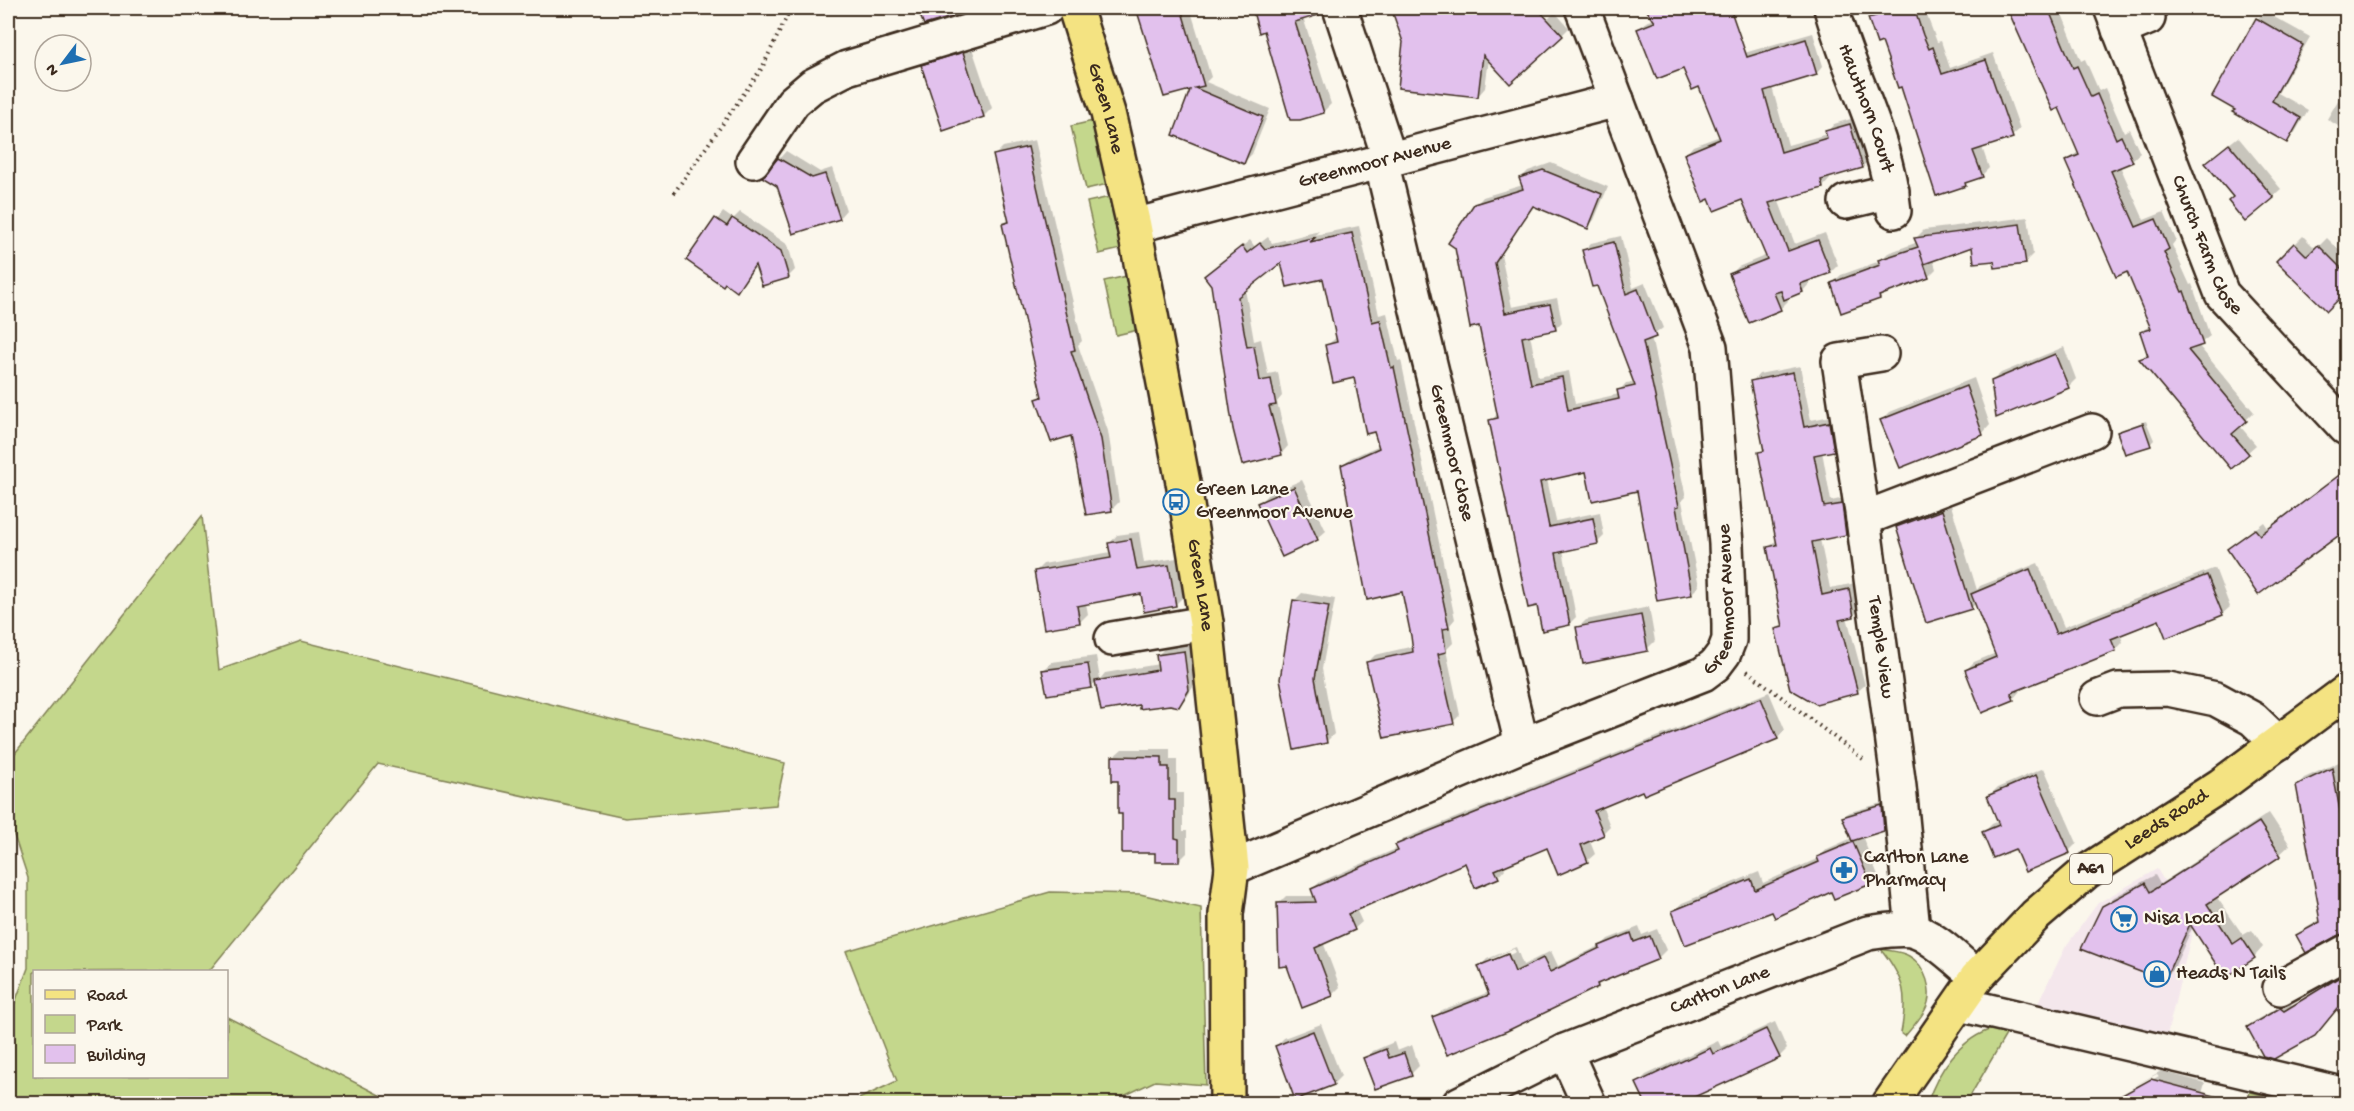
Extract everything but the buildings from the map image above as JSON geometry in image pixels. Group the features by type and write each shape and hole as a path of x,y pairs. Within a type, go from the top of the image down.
{"main road":[{"name":"Green Lane","path":"1075,8 1108,113 1134,226 1185,494 1206,623 1232,868 1226,914 1227,1104"},
{"name":"Leeds Road","path":"1889,1104 1920,1056 1968,990 2035,916 2086,872 2221,785 2278,743 2343,703"}],"street":[{"path":"753,161 793,102 812,86 848,68 1046,8"},
{"name":"Greenmoor Close","path":"1340,8 1385,161 1522,745"},
{"name":"Greenmoor Avenue","path":"1232,868 1522,745 1702,674 1715,665 1724,653 1729,640 1726,544 1710,347 1582,8"},
{"name":"Hawthorn Court","path":"1831,8 1881,142 1893,201 1846,202"},
{"name":"Church Farm Close","path":"2126,19 2222,294 2346,428"},
{"name":"Greenmoor Avenue","path":"1134,226 1617,100"},
{"name":"Temple View","path":"1881,354 1839,361 1839,365 1863,519 1899,787 1914,930"},
{"path":"1863,519 2092,431"},
{"path":"1112,639 1206,623"},
{"path":"2097,698 2118,690 2168,689 2216,699 2253,719 2278,743"},
{"name":"Carlton Lane","path":"1459,1104 1565,1051 1868,933 1893,929 1914,930"},
{"path":"1914,930 1938,945 1968,990 2346,1095"},
{"path":"2280,988 2346,952"},
{"path":"1565,1051 1589,1104"}],"path":[{"path":"674,193 762,68 791,8"},
{"path":"1724,653 1899,787"}],"shaded area":[{"path":"2157,869 2193,928 2159,1068 2020,1039 2066,946 2098,903"}],"green space":[{"path":"1093,121 1108,184 1086,189 1071,126"},
{"path":"1110,197 1121,249 1099,254 1087,202"},
{"path":"1127,276 1138,330 1116,335 1104,281"},
{"path":"202,516 219,670 301,641 785,763 776,805 625,818 378,764 210,970 33,970 33,1078 228,1078 228,1018 395,1103 8,1103 8,1021 28,968 28,878 8,817 8,762"},
{"path":"1050,892 1140,894 1201,908 1206,1085 1155,1081 1107,1104 850,1103 897,1081 846,951"},
{"path":"1881,949 1899,952 1915,960 1924,972 1929,987 1925,1010 1905,1036 1901,1033 1904,1008 1903,988 1895,970"},
{"path":"1995,1028 2010,1028 1966,1103 1927,1104 1937,1079 1952,1057 1971,1039"},
{"path":"2250,1092 2297,1103 2247,1103"}],"place":[{"name":"Green Lane Greenmoor Avenue","path":"1176,502"},
{"name":"Carlton Lane Pharmacy","path":"1844,870"},
{"name":"Nisa Local","path":"2124,919"},
{"name":"Heads N Tails","path":"2157,974"}]}
